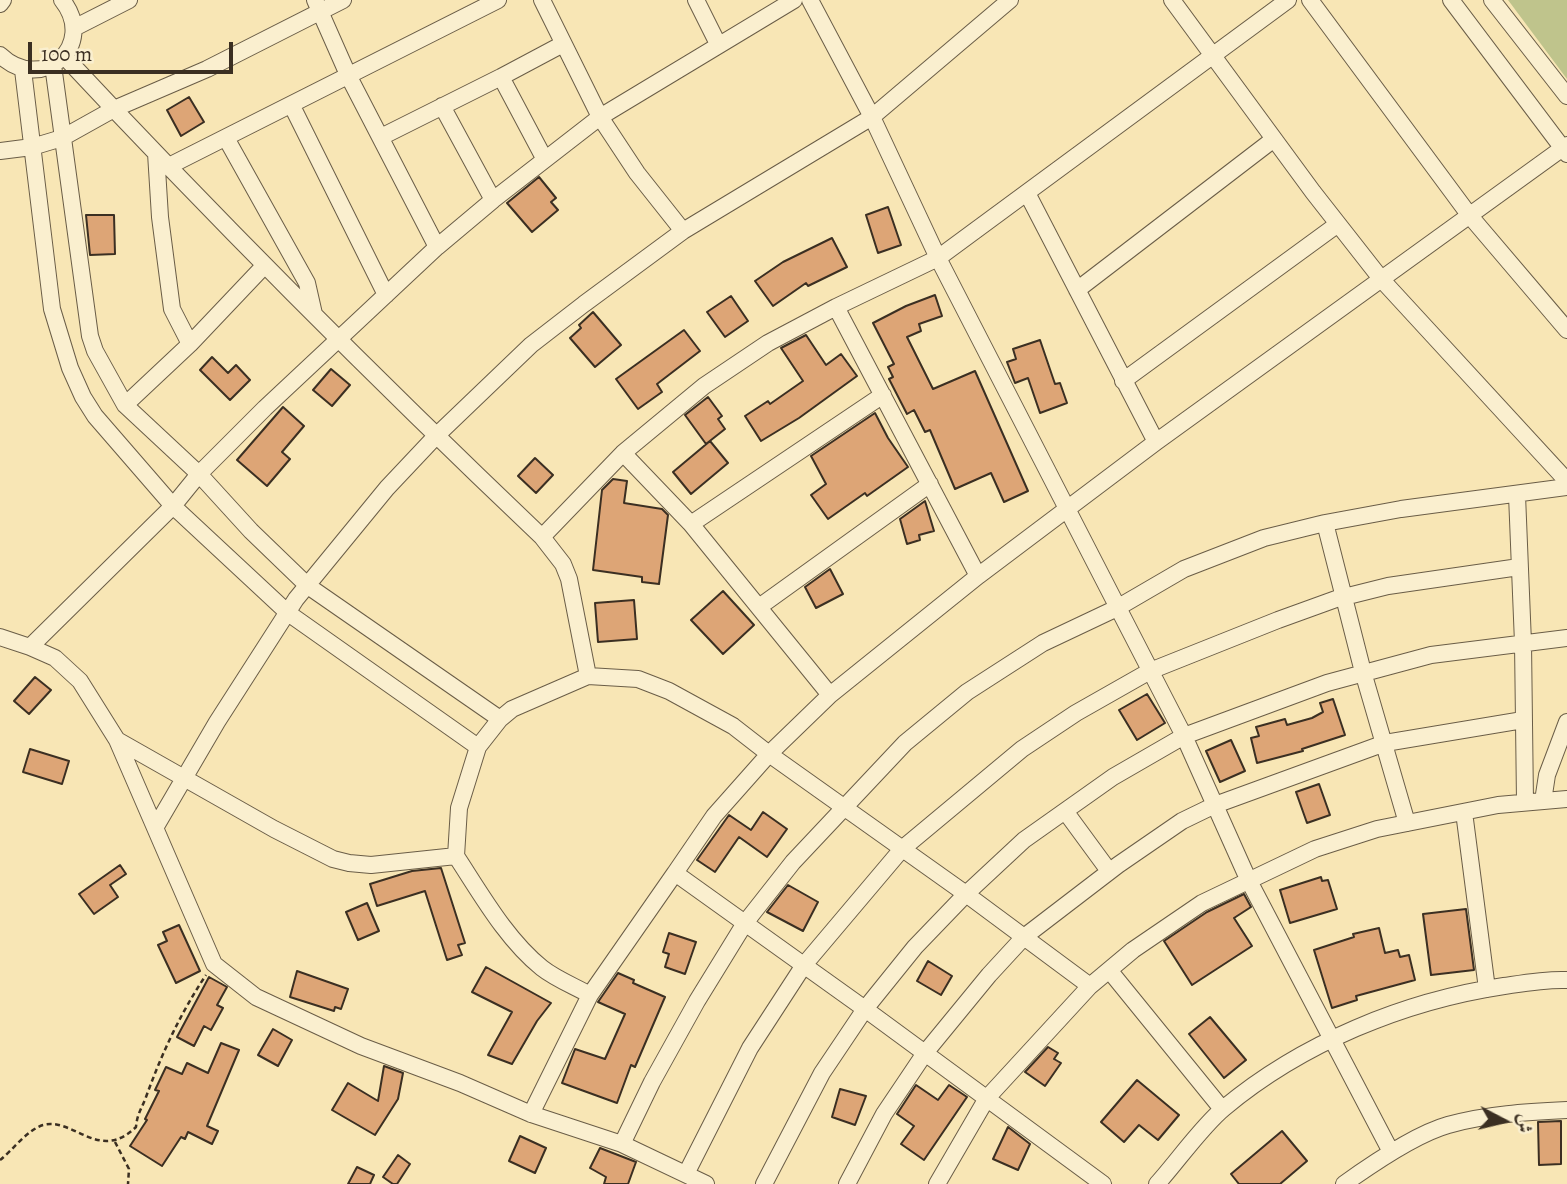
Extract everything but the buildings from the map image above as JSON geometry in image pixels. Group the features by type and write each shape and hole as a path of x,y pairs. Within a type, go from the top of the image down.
{"street":[{"path":"0,4 3,0"},
{"path":"0,55 10,64 32,71 59,61 72,43 74,28 71,13 64,0"},
{"path":"74,28 129,0"},
{"path":"0,151 32,147 62,138 114,109 207,69 318,6 343,0"},
{"path":"169,166 498,0"},
{"path":"542,0 600,117 637,173 683,231"},
{"path":"696,0 718,44"},
{"path":"30,647 173,506 199,474 437,247 544,158 600,117 794,0"},
{"path":"810,0 872,117 938,258 1184,736 1248,879 1391,1152"},
{"path":"155,828 183,778 288,613 387,488 436,436 531,345 683,231 872,117 1010,0"},
{"path":"1172,0 1382,280 1567,481"},
{"path":"542,537 623,453 715,379 768,343 938,258 1288,0"},
{"path":"1310,0 1469,216 1567,330"},
{"path":"531,1114 590,995 714,816 769,754 830,695 978,576 1156,442 1565,149 1451,0"},
{"path":"1492,0 1567,96"},
{"path":"318,6 349,77 437,247"},
{"path":"382,137 563,44"},
{"path":"59,61 114,109 264,266 542,537 563,564 569,579 588,676"},
{"path":"59,61 62,138 90,336 95,351 125,405 199,474 251,531 308,586 499,719"},
{"path":"23,70 52,309 70,368 95,416 173,506 288,613 478,747"},
{"path":"501,77 544,158"},
{"path":"292,106 386,295"},
{"path":"442,106 493,200"},
{"path":"226,138 307,283 314,315"},
{"path":"1077,289 1274,139"},
{"path":"156,153 160,217 172,309 190,344"},
{"path":"1027,192 1156,442"},
{"path":"1123,381 1338,224"},
{"path":"125,405 190,344 264,266"},
{"path":"836,307 978,576"},
{"path":"691,524 883,395"},
{"path":"623,453 691,524 830,695"},
{"path":"759,607 930,484"},
{"path":"622,1144 696,1002 745,923 793,862 905,743 967,692 1043,643 1117,608 1184,569 1264,538 1401,509 1567,487"},
{"path":"1517,495 1523,643 1525,803"},
{"path":"1325,523 1363,672 1407,823"},
{"path":"686,1174 750,1048 804,965 902,849 1022,749 1076,712 1150,671 1278,620 1344,597 1388,586 1519,567"},
{"path":"0,638 55,658 80,681 117,740 214,964 256,997 362,1046 460,1083 531,1114 622,1144 706,1184"},
{"path":"764,1184 822,1073 865,1009 915,947 965,894 1024,840 1114,777 1184,736 1280,699 1363,672 1431,655 1567,638"},
{"path":"590,995 543,968 525,950 483,898 456,856 459,808 478,747 499,719 512,709 588,676 638,679 669,691 733,726 1090,986"},
{"path":"847,1184 884,1114 926,1053 989,975 1024,937 1110,871 1182,821 1215,805 1385,743 1523,720"},
{"path":"1544,801 1547,775 1567,722"},
{"path":"117,740 274,829 333,859 370,865 456,856"},
{"path":"937,1184 987,1098 1090,986 1133,950 1202,903 1315,849 1377,829 1464,812 1567,799"},
{"path":"1065,811 1110,871"},
{"path":"1464,812 1487,989"},
{"path":"675,873 1103,1184"},
{"path":"1109,970 1223,1109"},
{"path":"1157,1184 1223,1109 1283,1066 1331,1040 1410,1007 1487,989 1567,980"},
{"path":"1344,1184 1391,1152 1446,1126 1512,1113 1567,1110"}],"path":[{"path":"0,1160 31,1133 45,1125 59,1126 90,1138 114,1140 128,1135 136,1127 137,1114 144,1103 169,1037 214,964"},
{"path":"114,1140 129,1169 128,1184"}],"green space":[{"path":"1508,0 1567,0 1567,79"}]}
